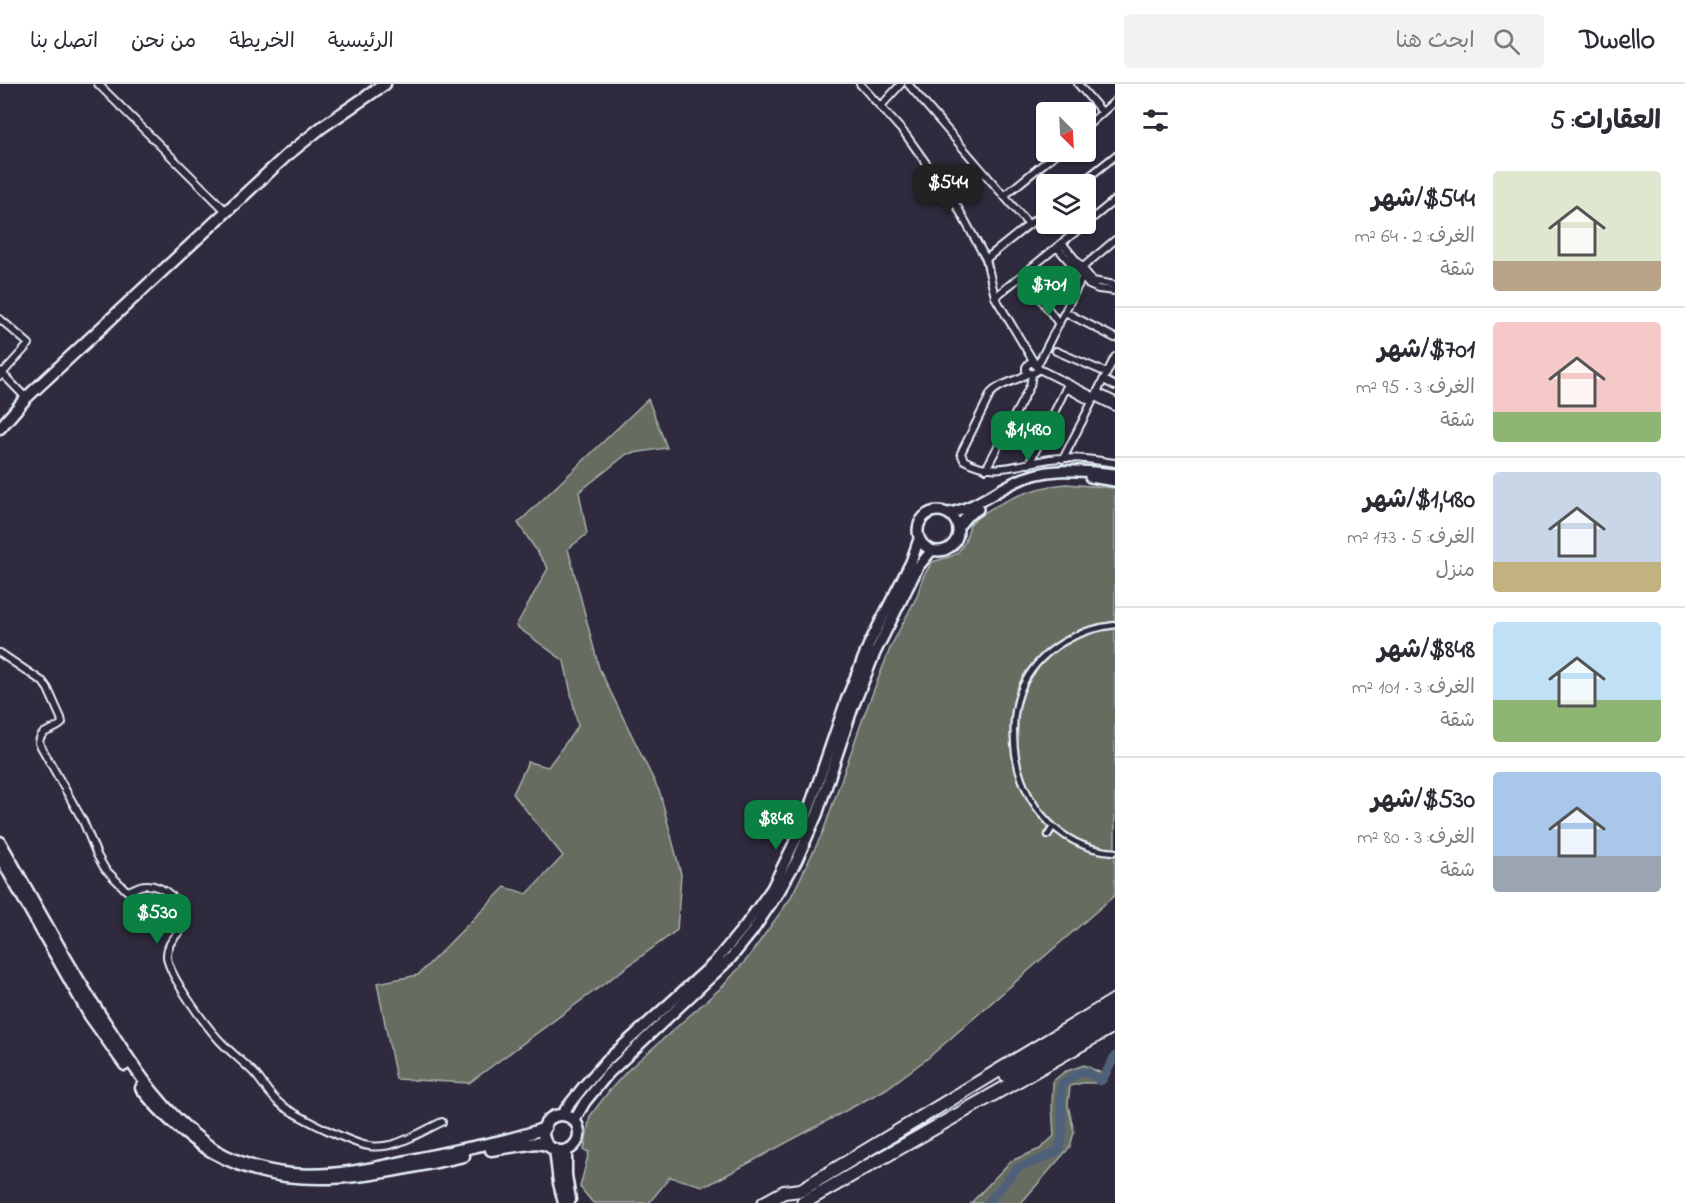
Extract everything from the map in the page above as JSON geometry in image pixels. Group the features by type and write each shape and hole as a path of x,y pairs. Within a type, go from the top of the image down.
{"highway":[{"path":"804,1199 1115,1000"},
{"path":"804,1199 1115,1013"},
{"path":"779,1203 804,1199 1115,1025"},
{"path":"1044,1066 1115,1033"},
{"path":"764,1203 784,1192 804,1199"}],"main road":[{"path":"0,428 26,398 295,149 322,127 385,84"},
{"path":"949,513 955,519 958,527 957,539 952,546 944,550 932,550 924,546 920,539 918,526 925,515 936,510 949,513 967,508 1024,478 1043,472 1078,470 1115,474"},
{"path":"958,527 971,513 1015,489 1041,479 1073,476 1115,481"},
{"path":"0,842 86,996 136,1071 178,1122 219,1152 242,1163 269,1170 330,1174 392,1165 544,1128 551,1119 561,1115 607,1060 714,963 772,888 804,823 843,708 869,644 920,539"},
{"path":"574,1121 585,1102 608,1074 730,959 752,932 780,890 817,815 853,707 875,653 918,567 932,550"},
{"path":"0,857 90,1016 149,1099 176,1130 204,1152 220,1161 266,1178 287,1181 326,1182 371,1176 505,1147 536,1143 557,1148 574,1145 578,1138 578,1127 574,1121 561,1115"},
{"path":"544,1128 544,1139 557,1148 572,1203"},
{"path":"557,1148 559,1184 564,1203"}],"street":[{"path":"98,84 226,212"},
{"path":"860,84 906,135 958,208 986,259 995,297 1028,352 1033,369 1066,388 1115,401"},
{"path":"880,107 902,84"},
{"path":"909,84 1029,225"},
{"path":"1078,84 1102,112"},
{"path":"1096,118 1115,101"},
{"path":"1092,174 1115,156"},
{"path":"1004,196 1046,162"},
{"path":"995,297 1115,200"},
{"path":"986,259 1036,219"},
{"path":"1082,268 1115,240"},
{"path":"1059,245 1082,268 1091,283"},
{"path":"1059,245 1082,278 1098,289 1115,291"},
{"path":"1023,274 1059,324"},
{"path":"986,469 1030,386 1033,369 1082,278"},
{"path":"1091,283 1115,285"},
{"path":"1065,312 1115,339"},
{"path":"0,319 29,344 1,373 26,398"},
{"path":"1056,351 1107,373"},
{"path":"1063,459 1115,357"},
{"path":"1033,369 1115,407"},
{"path":"1033,369 1022,378 993,390 961,453 964,460 986,469 1005,469 1051,459 1115,463"},
{"path":"1104,380 1115,386"},
{"path":"1029,464 1066,388"},
{"path":"1115,625 1093,629 1064,642 1036,665 1025,680 1018,697 1013,729 1014,754 1018,772 1032,802 1053,827 1081,845 1096,850 1115,852"},
{"path":"0,653 19,668 35,676 48,689 62,723 59,727 43,733 39,743 80,814 93,849 105,869 127,891 144,884 155,886 167,893 182,908 186,922 168,948 169,966 198,1014 270,1094 283,1106 362,1145 378,1147 395,1143 442,1122"},
{"path":"1048,835 1053,827"}],"green space":[{"path":"648,399 667,448 627,454 579,492 587,534 568,549 599,668 660,793 681,874 677,930 469,1083 396,1079 377,983 418,975 505,887 527,894 563,856 513,794 528,762 548,767 578,726 564,661 516,626 548,568 518,523"},
{"path":"1066,484 1115,488 1115,895 928,1058 886,1089 710,1184 703,1186 670,1177 649,1203 593,1203 580,1187 589,1152 584,1150 590,1116 628,1070 723,986 747,959 790,899 823,832 891,646 932,562 958,552 965,542 970,524 990,509 1028,492"},
{"path":"1084,1065 1101,1073 1099,1083 1070,1086 1068,1105 1074,1132 1070,1147 1021,1203 971,1203 1011,1161 1040,1149 1054,1136 1053,1081 1064,1072"}],"waterway":[{"path":"988,1203 1017,1168 1059,1150 1062,1134 1062,1084 1078,1073 1088,1072 1100,1081 1102,1080 1115,1056"}]}
